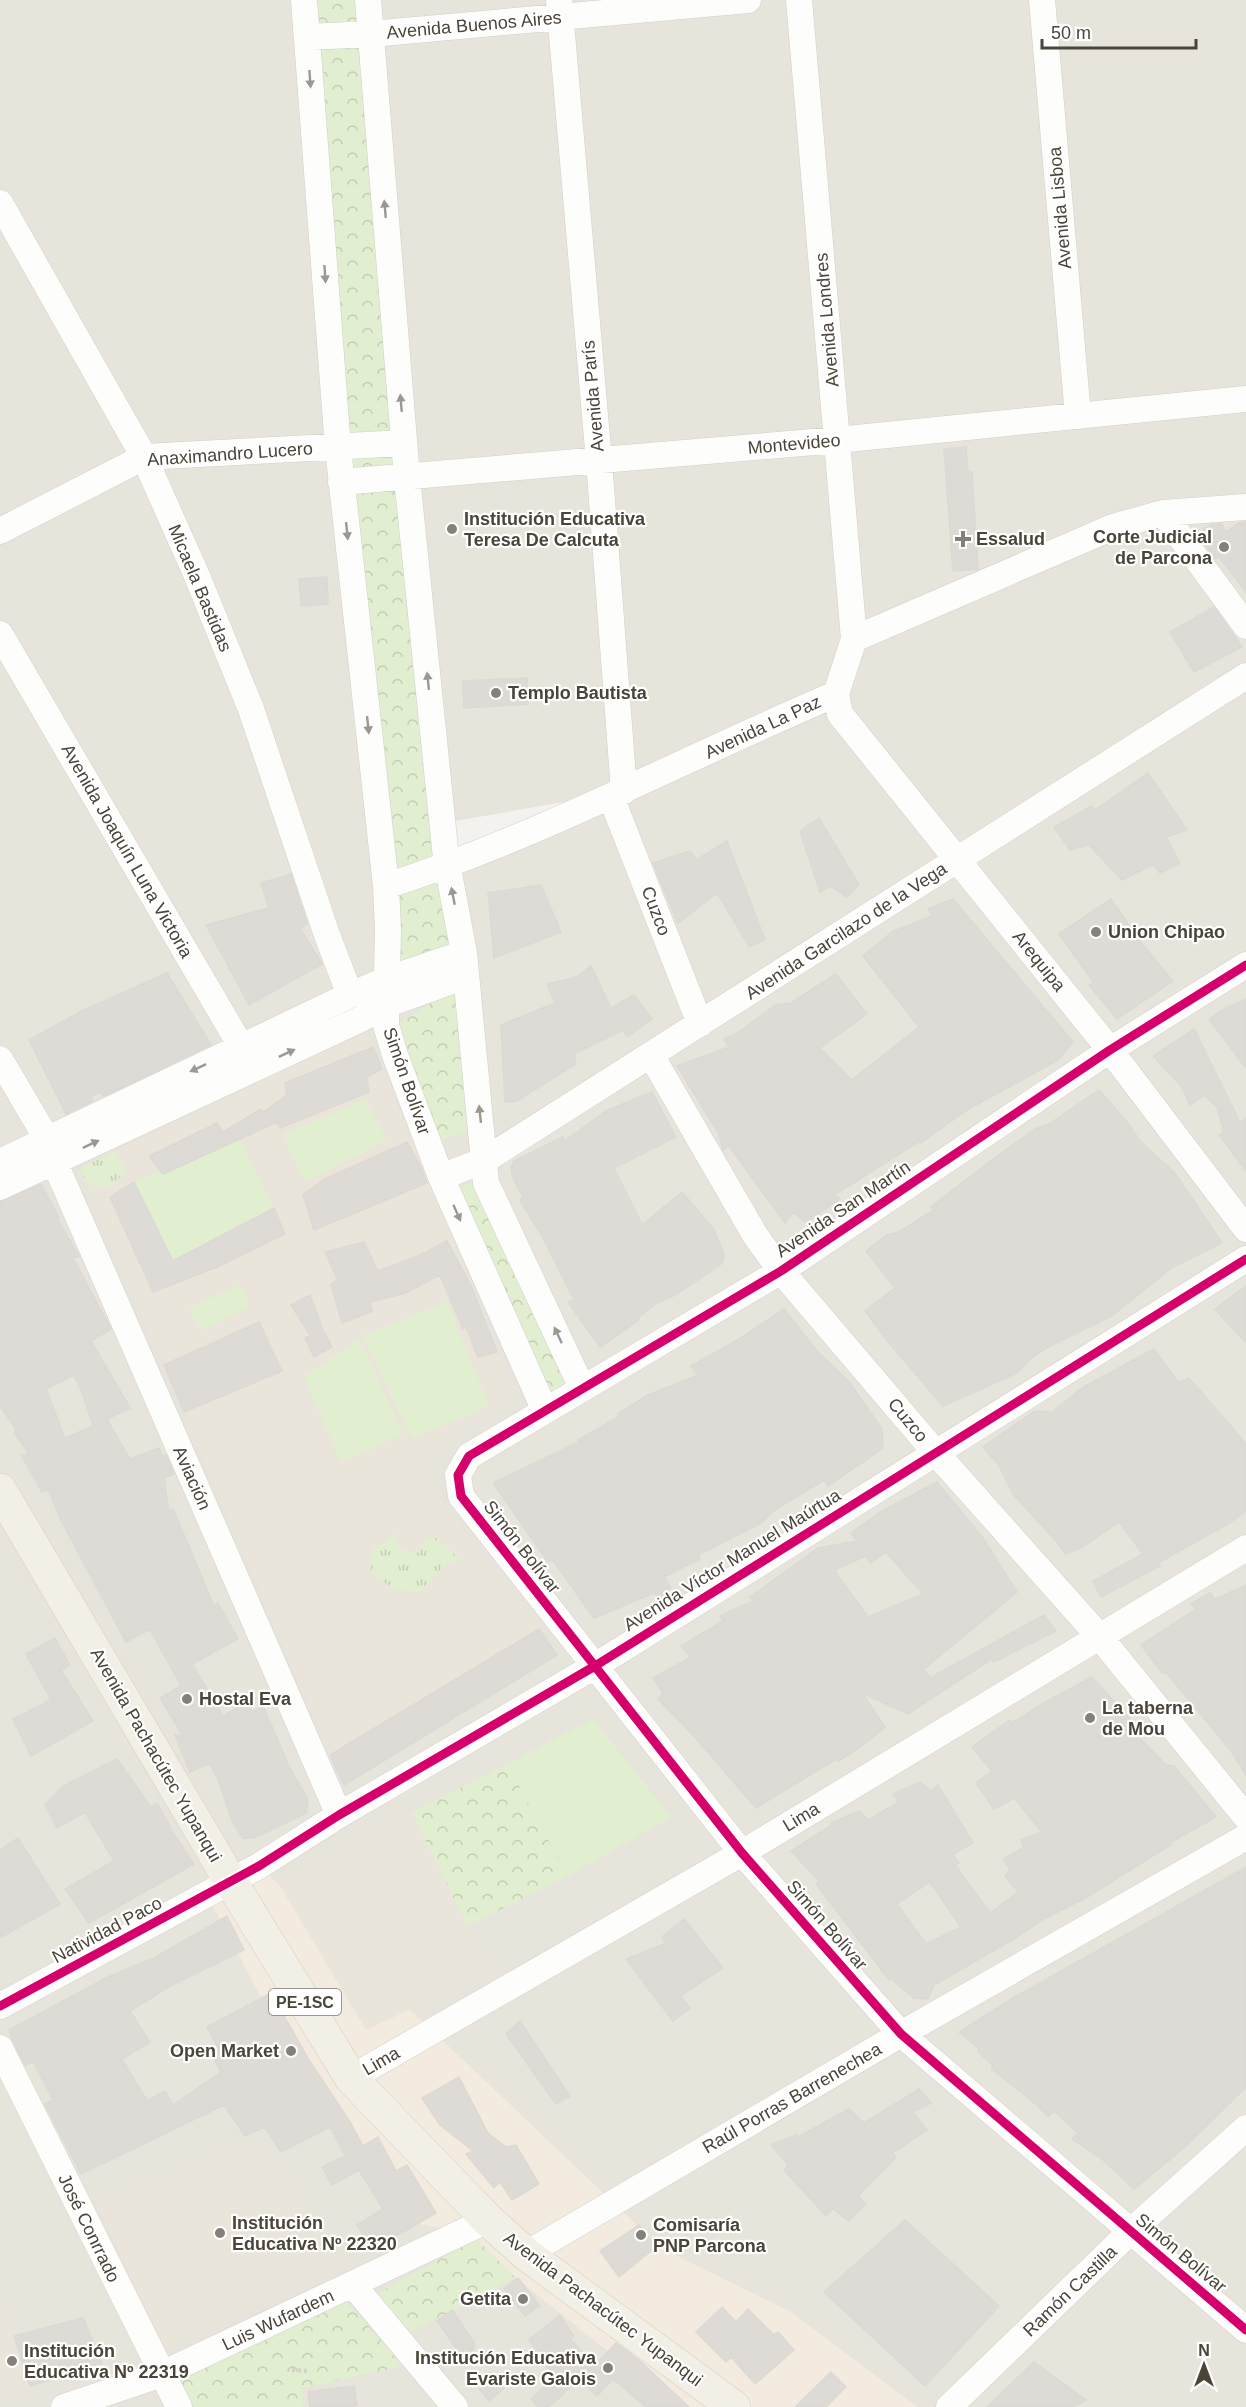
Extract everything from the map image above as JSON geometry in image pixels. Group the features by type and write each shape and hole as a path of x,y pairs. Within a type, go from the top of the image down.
{"main road":[{"name":"Avenida Pachacútec Yupanqui","path":"0,1490 231,1882 351,2078 488,2220 526,2254 734,2407"}],"street":[{"name":"Simón Bolívar","path":"304,0 341,482 386,886 388,979 385,1005 386,1025 441,1177 544,1411"},
{"path":"368,0 407,477 447,866 465,965 486,1183 582,1388"},
{"name":"Avenida Buenos Aires","path":"307,37 371,34 560,9 748,0"},
{"name":"Avenida Londres","path":"799,0 854,639"},
{"name":"Avenida Lisboa","path":"1042,0 1078,416"},
{"name":"Avenida París","path":"560,9 599,460 618,794"},
{"name":"Micaela Bastidas","path":"0,203 144,457 197,576 251,709 350,995"},
{"name":"Montevideo","path":"341,482 837,440 1246,399"},
{"name":"Anaximandro Lucero","path":"0,531 144,457 404,443"},
{"path":"854,639 1113,527 1163,513 1246,507"},
{"path":"1163,513 1246,626"},
{"name":"Avenida Joaquín Luna Victoria","path":"0,634 248,1058"},
{"name":"Avenida La Paz","path":"386,886 447,866 618,794 836,694 854,639"},
{"name":"Avenida Garcilazo de la Vega","path":"441,1177 485,1160 1246,676"},
{"name":"Arequipa","path":"836,694 840,714 1110,1050 1246,1229"},
{"name":"Cuzco","path":"618,794 700,1024"},
{"path":"248,1058 350,995 388,979 465,965"},
{"path":"0,1162 50,1150 248,1058 361,1019 465,965"},
{"name":"Avenida San Martín","path":"458,1475 469,1456 781,1271 1110,1050 1246,965"},
{"name":"Cuzco","path":"651,1055 755,1235 781,1271 935,1452 1099,1636 1246,1817"},
{"name":"Aviación","path":"0,1059 50,1150 339,1815"},
{"path":"0,1187 50,1150"},
{"name":"Avenida Víctor Manuel Maúrtua","path":"231,1882 339,1815 595,1666 1246,1259"},
{"name":"Simón Bolívar","path":"458,1475 461,1496 742,1853 901,2034 1246,2330"},
{"name":"Lima","path":"351,2078 742,1853 1246,1548"},
{"name":"Raúl Porras Barrenechea","path":"526,2254 901,2034 1246,1837"},
{"name":"Natividad Paco","path":"0,2006 231,1882"},
{"name":"José Conrrado","path":"0,2048 179,2407"},
{"name":"Ramón Castilla","path":"949,2407 1130,2232 1246,2128"},
{"name":"Luis Wufardem","path":"64,2407 162,2374 488,2220"},
{"path":"353,2285 455,2407"}],"path":[{"path":"292,2370 310,2371"}],"shaded area":[{"path":"0,0 1246,0 1246,502 1091,543 1246,509 1246,2407 0,2407","holes":["610,794 446,858 381,834"]},
{"path":"366,1031 430,1181 514,1396 435,1446 427,1483 539,1629 330,1755 80,1168"},
{"path":"412,1812 489,1973 366,2030 278,1883"},
{"path":"259,1866 661,2248 791,2312 917,2407 678,2407 516,2278 476,2239 403,2219 297,2066 207,1895"},
{"name":"Institución Educativa Nº 22320","path":"251,2142 353,2261 161,2349 99,2205"},
{"name":"Institución Educativa Nº 22319","path":"0,2313 4,2313 33,2385 0,2396"}],"green space":[{"path":"309,0 365,0 464,953 388,979"},
{"path":"455,989 475,1128 436,1143 393,1026"},
{"path":"365,1099 387,1140 305,1182 283,1135"},
{"path":"239,1138 274,1208 166,1265 170,1255 134,1182"},
{"path":"116,1151 126,1172 111,1185 98,1189 85,1180 80,1168"},
{"path":"473,1182 569,1380 547,1395 454,1189"},
{"path":"240,1285 250,1307 201,1331 189,1308"},
{"path":"447,1302 489,1406 412,1439 363,1336"},
{"path":"360,1339 403,1434 341,1463 304,1376"},
{"path":"394,1533 400,1549 419,1553 425,1539 433,1536 461,1560 442,1566 441,1572 431,1579 420,1592 396,1588 377,1578 370,1565 372,1548 386,1542"},
{"path":"593,1719 671,1817 568,1876 507,1764"},
{"path":"507,1764 568,1876 467,1926 412,1812"},
{"path":"476,2239 516,2278 406,2334 378,2293"},
{"path":"347,2302 403,2366 302,2388 303,2407 193,2407 181,2380"}],"building":[{"name":"Essalud","path":"966,447 968,472 972,472 978,569 953,571 944,449"},
{"name":"Corte Judicial de Parcona","path":"1246,522 1246,592 1219,557 1216,559 1197,534 1212,524 1221,524 1226,532 1239,523"},
{"path":"327,577 328,604 301,606 299,579"},
{"path":"1214,607 1242,647 1194,672 1170,632"},
{"name":"Templo Bautista","path":"527,678 528,704 464,708 463,681"},
{"path":"1148,773 1187,830 1166,837 1180,863 1160,873 1154,864 1122,880 1089,845 1070,850 1054,827 1092,806 1095,810"},
{"path":"819,818 859,885 847,897 830,886 820,892 800,831"},
{"path":"727,841 765,940 749,946 717,893 678,923 653,863 690,851 696,860"},
{"path":"291,874 307,924 300,928 322,964 249,1005 206,925 269,908 261,883"},
{"path":"541,885 561,932 494,958 488,893"},
{"path":"953,899 1073,1042 1058,1060 967,1110 921,1143 920,1141 834,1195 840,1199 806,1222 793,1213 785,1223 729,1146 723,1150 719,1134 677,1066 729,1047 724,1039 737,1033 776,1005 791,1003 836,974 867,1014 820,1048 852,1080 919,1027 863,956 892,932 932,916 928,909"},
{"path":"1111,899 1142,944 1173,981 1117,1019 1089,985 1094,983 1059,934"},
{"path":"591,966 611,1008 634,995 652,1019 627,1037 623,1030 574,1054 576,1064 515,1102 505,1102 501,1025 555,1003 547,984 577,977"},
{"path":"167,973 211,1045 104,1096 100,1092 91,1097 93,1101 66,1114 29,1040 82,1011"},
{"path":"1246,999 1246,1068 1209,1019"},
{"path":"1194,1029 1240,1122 1246,1118 1246,1171 1219,1135 1224,1132 1217,1107 1204,1095 1190,1105 1181,1086 1153,1056"},
{"path":"373,1047 382,1069 367,1077 369,1092 280,1128 277,1122 163,1174 149,1156 217,1123 223,1132 261,1109 263,1112 287,1095 285,1083"},
{"path":"1099,1090 1124,1118 1141,1142 1175,1173 1222,1243 1171,1268 1113,1315 1048,1347 1032,1357 1017,1373 943,1406 865,1311 895,1288 866,1251 887,1235 899,1232 934,1210 931,1207 990,1161 1035,1129 1049,1124"},
{"path":"652,1092 676,1137 614,1168 642,1225 682,1192 713,1228 724,1259 720,1265 675,1295 655,1304 638,1318 639,1320 600,1347 568,1302 574,1300 546,1243 520,1200 523,1198 512,1175 511,1167 514,1161 563,1137 565,1141 606,1111"},
{"path":"407,1142 427,1183 314,1230 303,1195 323,1180"},
{"path":"134,1182 173,1261 274,1208 285,1234 217,1267 153,1292 110,1197"},
{"path":"41,1184 59,1218 57,1219 79,1256 73,1258 111,1329 91,1341 130,1408 107,1419 130,1459 159,1448 163,1457 166,1455 174,1474 164,1478 169,1511 173,1509 214,1606 218,1603 238,1639 192,1664 223,1716 245,1703 253,1712 263,1706 289,1766 308,1800 306,1813 254,1838 243,1838 233,1823 218,1779 209,1763 190,1772 175,1735 183,1736 160,1698 181,1686 150,1629 126,1642 61,1520 48,1489 42,1492 22,1456 29,1453 14,1433 16,1429 0,1406 0,1202","holes":["74,1375 93,1426 65,1438 46,1389"]},
{"path":"447,1241 471,1286 497,1352 478,1357 466,1327 463,1329 440,1275 403,1294 369,1302 373,1311 342,1323 331,1284 338,1280 325,1252 364,1242 378,1271 418,1256"},
{"path":"1246,1286 1246,1343 1215,1309"},
{"path":"310,1295 332,1347 314,1357 305,1338 318,1332 310,1335 291,1305"},
{"path":"784,1309 816,1350 850,1383 882,1429 883,1448 828,1486 824,1480 776,1509 761,1523 698,1555 700,1559 664,1577 671,1588 660,1597 654,1593 594,1618 552,1559 548,1562 493,1483 579,1442 578,1440 620,1416 618,1414 648,1395 698,1375 691,1366 736,1341"},
{"path":"259,1322 282,1371 184,1412 164,1365"},
{"path":"1154,1349 1179,1383 1189,1378 1246,1444 1246,1511 1226,1525 1158,1563 1160,1566 1101,1597 1093,1581 1143,1554 1119,1522 1084,1546 1065,1554 1014,1495 998,1464 983,1447 1035,1411 1052,1412 1082,1388"},
{"path":"937,1482 983,1538 1017,1592 924,1669 930,1678 1044,1615 1056,1631 994,1662 987,1654 990,1660 908,1714 862,1693 885,1727 858,1749 838,1761 836,1759 756,1808 692,1734 658,1699 663,1693 653,1678 691,1657 681,1646 723,1621 720,1616 753,1601 750,1597 818,1548 857,1541 851,1533 882,1511","holes":["886,1552 923,1594 868,1617 834,1570 866,1556 871,1563"]},
{"path":"1246,1585 1246,1775 1231,1751 1166,1672 1162,1673 1141,1645 1196,1609 1191,1604 1210,1593 1215,1599"},
{"path":"539,1629 557,1655 344,1785 330,1755"},
{"path":"55,1638 70,1665 61,1670 93,1721 31,1756 13,1719 51,1700 26,1654"},
{"path":"1092,1677 1141,1731 1136,1734 1166,1765 1174,1766 1216,1817 1171,1842 1172,1844 1089,1896 1042,1920 934,1985 928,1999 914,1998 891,1979 889,1980 816,1884 820,1882 791,1851 832,1825 831,1823 859,1811 868,1820 899,1802 893,1794 920,1782 931,1791 938,1785 973,1843 953,1854 959,1863 955,1865 990,1913 1018,1892 1005,1876 1010,1869 1003,1859 1024,1847 1021,1840 1042,1832 1014,1798 994,1809 976,1783 992,1771 972,1747 1010,1720 1012,1723","holes":["930,1882 961,1927 926,1944 897,1904"]},
{"path":"117,1759 151,1807 157,1803 169,1827 194,1864 89,1923 65,1889 114,1861 85,1812 57,1828 45,1805 63,1786"},
{"path":"18,1838 60,1904 0,1938 0,1850"},
{"path":"1246,1867 1246,2087 1185,2147 1134,2189 1102,2159 1072,2139 1078,2133 1054,2111 1048,2117 1037,2105 992,2069 992,2064 978,2052 978,2048 959,2032 1013,1998"},
{"path":"227,1916 244,1950 170,1986 130,2011 150,2042 122,2059 147,2101 165,2091 173,2105 221,2072 210,2052 218,2047 207,2027 271,1993 309,2060 363,2146 378,2137 396,2171 407,2165 436,2213 372,2250 357,2225 383,2209 359,2170 332,2185 322,2167 345,2156 330,2127 281,2152 265,2127 245,2136 224,2105 81,2174 45,2104 53,2100 33,2061 25,2065 14,2043 9,2030 108,1977 154,1958"},
{"path":"684,1919 723,1968 680,1996 690,2008 673,2021 626,1959 666,1943 662,1937"},
{"path":"520,2021 570,2096 556,2104 506,2034"},
{"path":"459,2077 488,2133 506,2147 516,2145 539,2184 512,2200 500,2182 494,2188 466,2154 473,2151 440,2125 422,2098"},
{"path":"919,2089 931,2103 913,2112 927,2130 892,2153 896,2157 858,2196 866,2204 849,2221 833,2209 826,2216 784,2170 788,2165 771,2145 796,2135 798,2137 849,2109 864,2123"},
{"path":"905,2220 999,2306 925,2386 824,2292"},
{"path":"639,2225 656,2247 619,2277 600,2251"},
{"name":"Getita","path":"518,2278 540,2306 525,2316 504,2289"},
{"path":"722,2307 736,2322 748,2309 774,2335 778,2332 794,2350 755,2384 731,2357 726,2362 696,2332"},
{"path":"452,2310 474,2342 474,2349 466,2354 460,2354 437,2321"},
{"path":"560,2315 574,2336 570,2339 595,2365 616,2343 639,2360 689,2407 646,2407 613,2379 597,2396 579,2379 549,2407 538,2407 531,2399 554,2377 529,2340"},
{"path":"83,2318 102,2363 65,2371 67,2375 30,2386 14,2336"},
{"path":"1034,2362 1086,2400 1073,2407 987,2407"},
{"path":"491,2372 504,2388 489,2401 476,2385"},
{"path":"831,2372 846,2387 826,2407 795,2407"},
{"path":"354,2386 357,2405 310,2407 308,2392"}],"cycle path":[{"path":"1246,965 1110,1050 781,1271 469,1456 458,1475 461,1496 742,1853 901,2034 1246,2330"},
{"path":"0,2006 259,1866 339,1815 595,1666 1246,1259"}],"place":[{"name":"Institución Educativa Teresa De Calcuta","path":"452,529"},
{"name":"Essalud","path":"963,539"},
{"name":"Corte Judicial de Parcona","path":"1224,547"},
{"name":"Templo Bautista","path":"496,693"},
{"name":"Union Chipao","path":"1096,932"},
{"name":"Hostal Eva","path":"187,1699"},
{"name":"La taberna de Mou","path":"1090,1718"},
{"name":"Open Market","path":"291,2051"},
{"name":"Institución Educativa Nº 22320","path":"220,2233"},
{"name":"Comisaría PNP Parcona","path":"641,2235"},
{"name":"Getita","path":"523,2299"},
{"name":"Institución Educativa Nº 22319","path":"12,2361"},
{"name":"Institución Educativa Evariste Galois","path":"608,2368"}]}
